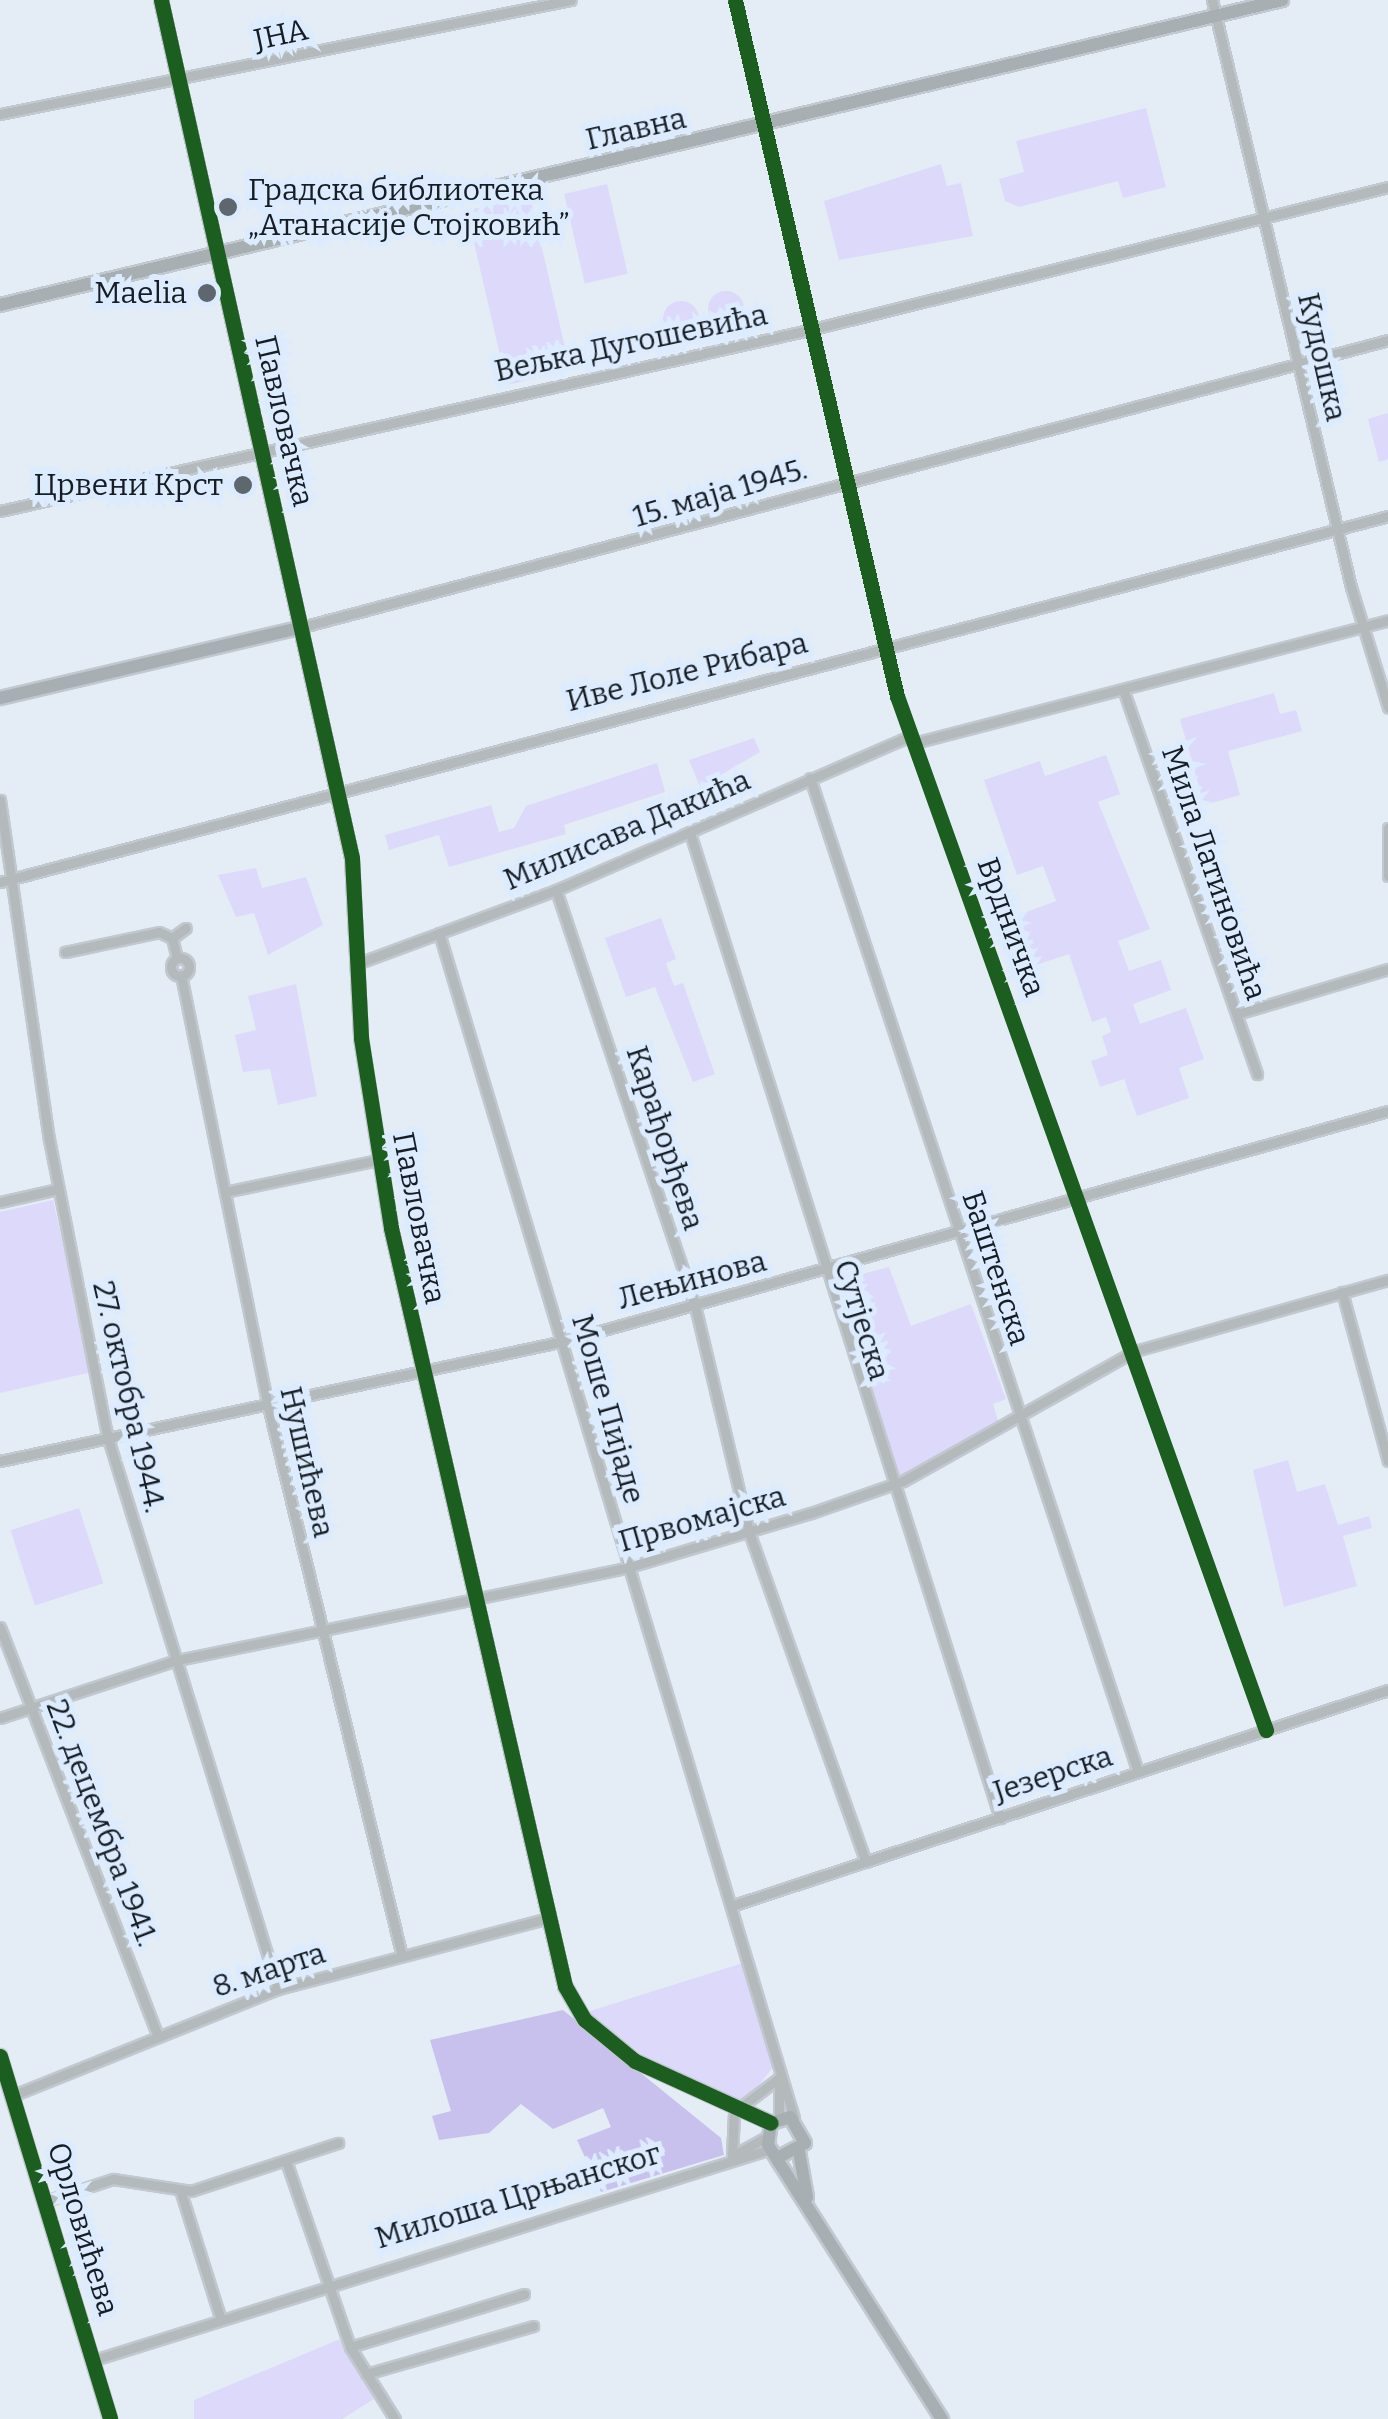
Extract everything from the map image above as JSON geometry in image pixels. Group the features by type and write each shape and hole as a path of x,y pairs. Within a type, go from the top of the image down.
{"street":[{"name":"Павловачка","path":"161,0 337,790 378,1160 422,1374 565,1986 585,2020 635,2061 733,2110 772,2136 794,2118"},
{"name":"ЈНА","path":"0,114 571,0"},
{"name":"Врдничка","path":"735,0 882,647 1082,1202 1266,1730"},
{"name":"Кудошка","path":"1212,0 1361,626 1388,706"},
{"name":"Главна","path":"0,305 1282,0"},
{"name":"Вељка Дугошевића","path":"0,510 808,330 1388,187"},
{"name":"15. маја 1945.","path":"0,698 302,627 1388,340"},
{"name":"Иве Лоле Рибара","path":"0,882 337,790 1388,516"},
{"name":"Милисава Дакића","path":"359,962 556,890 810,778 913,739 1388,620"},
{"name":"Мила Латиновића","path":"1123,689 1257,1074"},
{"name":"Баштенска","path":"810,778 1138,1772"},
{"name":"27. октобра 1944.","path":"0,800 17,878 58,1189 107,1435 173,1661 278,1989"},
{"path":"1388,828 1388,876"},
{"name":"Сутјеска","path":"690,833 820,1270 1000,1818"},
{"name":"Карађорђева","path":"556,890 695,1306 749,1532 866,1862"},
{"path":"65,952 159,932 172,938 186,928"},
{"name":"Моше Пијаде","path":"438,933 564,1340 626,1568 734,1905 794,2118"},
{"name":"Нушићева","path":"172,938 177,958 171,969 181,975 268,1406 402,1956"},
{"path":"1236,1014 1388,969"},
{"name":"Лењинова","path":"0,1461 107,1435 422,1374 564,1340 1082,1202 1388,1111"},
{"name":"Павловачка","path":"224,1192 378,1160"},
{"path":"0,1202 58,1189"},
{"name":"Првомајска","path":"0,1718 173,1661 626,1568 749,1532 889,1487 1135,1352 1388,1280"},
{"path":"1342,1292 1388,1461"},
{"name":"22. децембра 1941.","path":"0,1627 158,2037"},
{"name":"Језерска","path":"734,1905 1388,1690"},
{"name":"8. марта","path":"14,2095 278,1989 548,1918"},
{"name":"Орловићева","path":"0,2056 110,2419"},
{"path":"730,2158 733,2110 780,2074"},
{"name":"Моше Пијаде","path":"772,2136 780,2074"},
{"path":"794,2118 806,2131 799,2152 806,2200"},
{"path":"772,2136 799,2152"},
{"path":"772,2136 806,2200 942,2419"},
{"name":"Милоша Црњанског","path":"94,2360 324,2282 730,2158 772,2136"},
{"path":"46,2200 113,2179 181,2193 338,2144"},
{"path":"286,2162 324,2282 350,2346 394,2419"},
{"path":"181,2193 220,2317"},
{"path":"350,2346 524,2294"},
{"path":"366,2374 533,2326"}],"shaded area":[{"path":"1146,108 1166,187 1123,198 1118,181 1019,207 1005,201 999,179 1024,172 1016,141"},
{"path":"941,164 947,186 961,183 973,236 839,260 824,201"},
{"path":"607,184 628,274 585,284 564,194"},
{"path":"530,196 570,370 507,385 467,211"},
{"path":"726,291 739,296 744,309 739,322 726,327 713,322 708,309 713,296"},
{"path":"681,301 694,306 699,319 694,332 681,337 668,332 663,319 668,306"},
{"path":"1388,413 1388,459 1379,462 1368,419"},
{"path":"1274,693 1280,714 1296,710 1302,731 1228,751 1240,795 1204,805 1180,719"},
{"path":"754,738 760,752 700,787 689,760"},
{"path":"1106,755 1120,794 1098,802 1150,929 1118,941 1129,971 1161,960 1171,990 1133,1004 1140,1024 1186,1008 1204,1059 1179,1068 1189,1098 1137,1116 1124,1079 1100,1087 1091,1061 1108,1055 1102,1036 1111,1032 1106,1017 1092,1022 1069,954 1030,967 1018,915 1056,901 1043,866 1017,875 984,780 1040,761 1045,776"},
{"path":"657,763 665,792 564,825 566,834 449,867 439,835 389,850 385,835 491,805 499,832 514,828 526,806"},
{"path":"256,868 262,888 306,877 323,925 268,955 254,913 236,917 218,875"},
{"path":"661,918 676,959 666,963 674,986 683,983 715,1074 693,1082 655,987 626,997 605,938"},
{"path":"296,984 317,1096 278,1105 270,1069 243,1072 235,1035 256,1030 248,996"},
{"path":"53,1200 92,1372 0,1393 0,1212"},
{"path":"889,1267 911,1326 971,1304 1006,1399 993,1404 999,1424 895,1480 828,1283"},
{"path":"1288,1460 1297,1492 1325,1484 1338,1525 1369,1516 1372,1528 1343,1536 1357,1586 1284,1607 1253,1470"},
{"path":"79,1508 103,1583 35,1605 11,1530"},
{"path":"743,1963 775,2065 746,2101 719,2099 669,2075 587,2012"},
{"path":"563,2010 721,2138 724,2155 601,2192 577,2140 611,2127 603,2108 553,2129 521,2104 489,2133 439,2140 432,2116 451,2111 430,2040"},
{"path":"340,2339 374,2399 342,2419 194,2419 194,2400"}],"cycle path":[{"path":"161,0 352,858 361,1038 391,1228 565,1986 585,2020 635,2061 771,2123"},
{"path":"735,0 897,696 1266,1730"},
{"path":"0,2056 110,2419"}],"place":[{"name":"Градска библиотека „Атанасије Стојковић”","path":"228,207"},
{"name":"Maelia","path":"207,293"},
{"name":"Црвени Крст","path":"243,485"}]}
